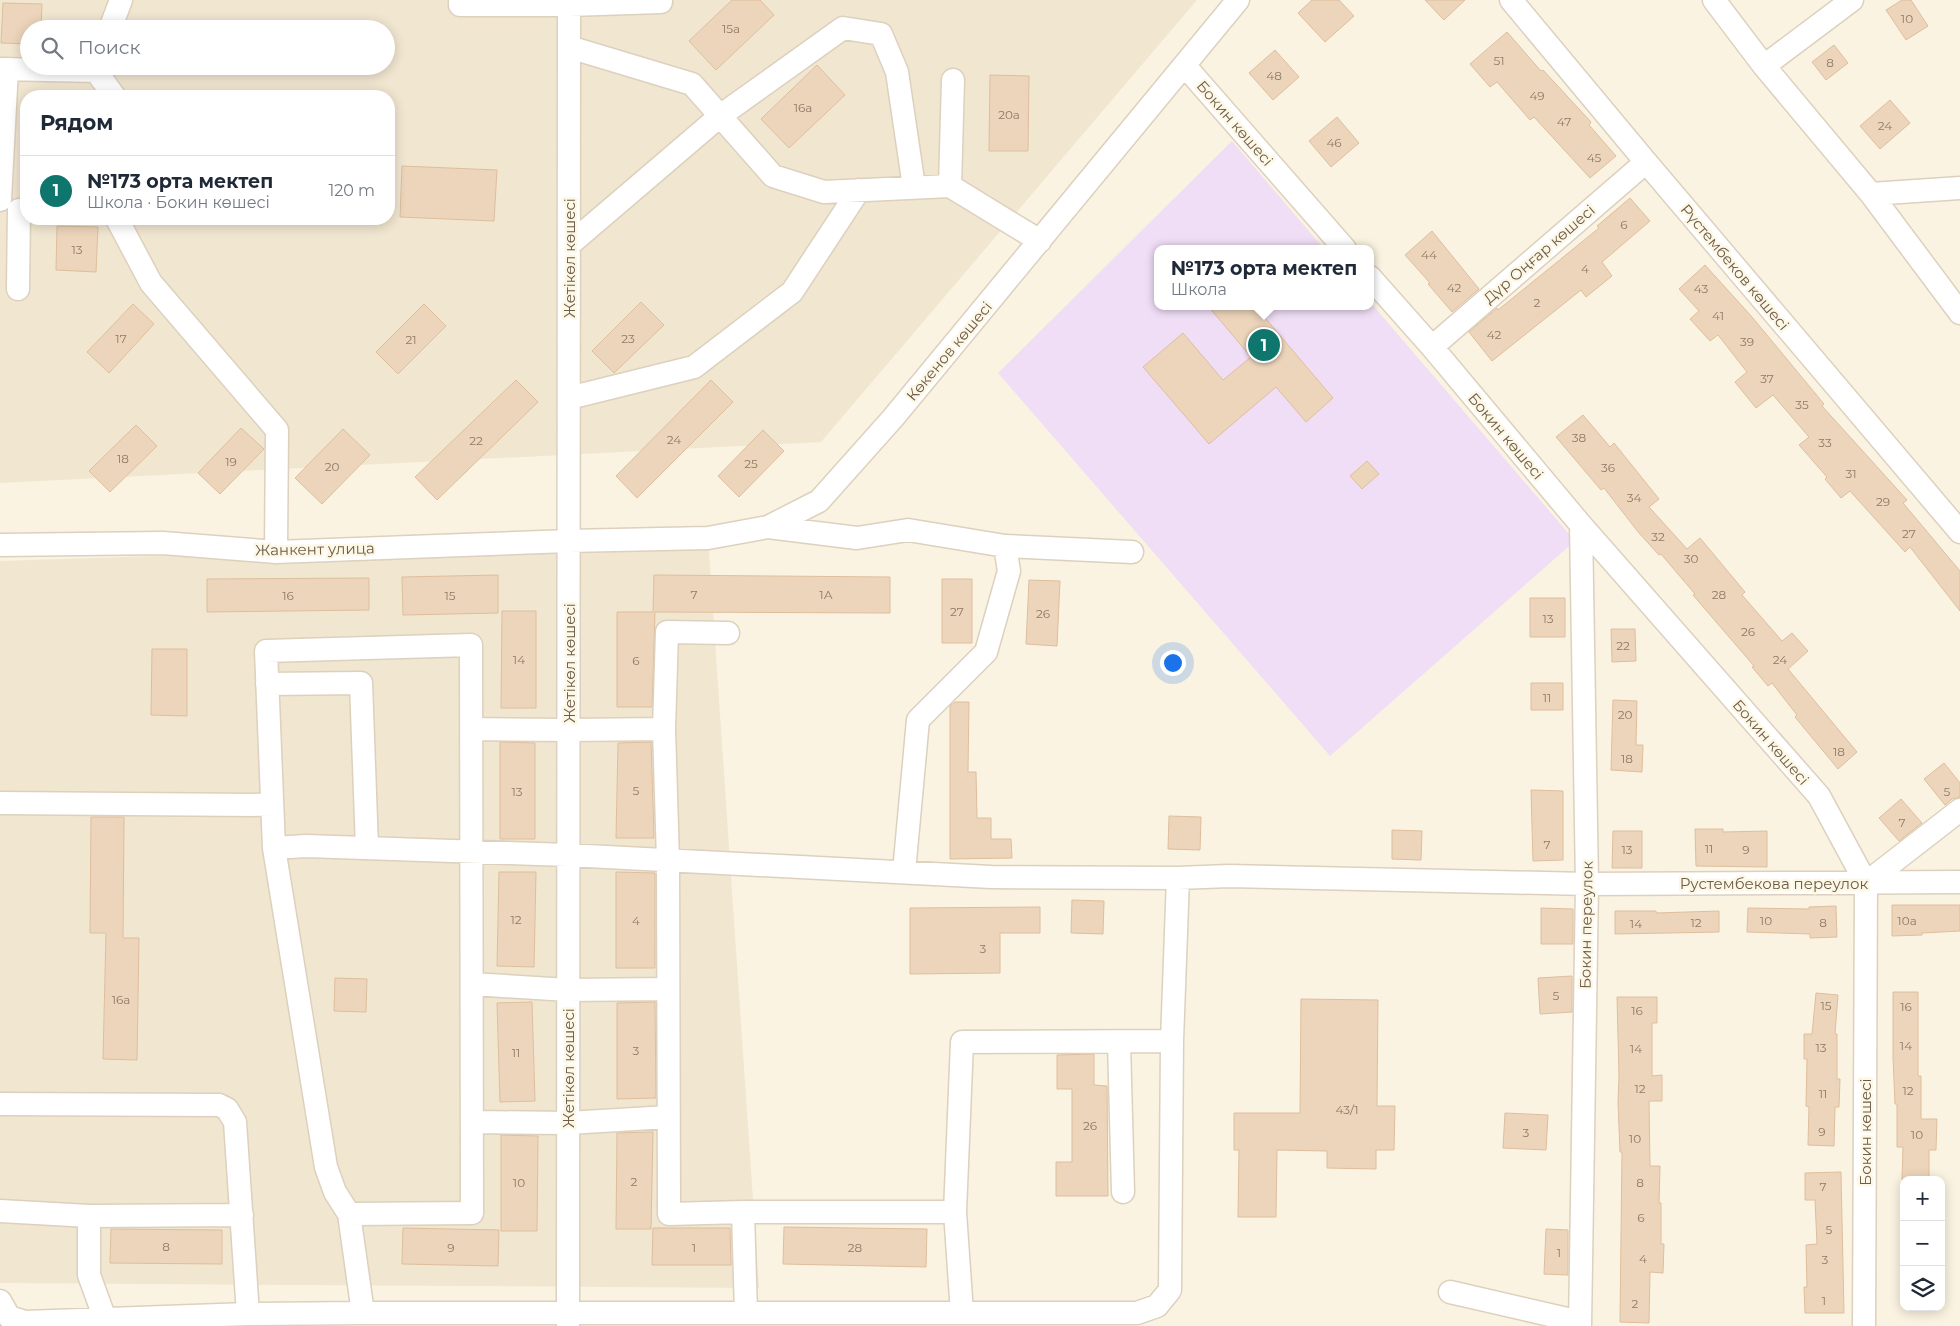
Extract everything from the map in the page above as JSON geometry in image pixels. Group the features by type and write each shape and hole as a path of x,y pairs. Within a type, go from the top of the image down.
{"street":[{"path":"113,20 121,0"},
{"path":"460,0 460,5 661,2 661,0"},
{"name":"Көкенов көшесі","path":"569,541 708,538 768,527 820,501 893,418 1238,0"},
{"name":"Рүстембеков көшесі","path":"1511,0 1960,532"},
{"path":"1714,0 1764,66 1871,194 1960,313"},
{"path":"1764,66 1852,0"},
{"name":"Жетікөл көшесі","path":"568,1319 569,2"},
{"path":"569,244 720,116 843,28 881,34 897,72 914,188"},
{"path":"569,47 692,84 773,176 824,192 950,186 1040,241"},
{"name":"Бокин көшесі","path":"1184,66 1341,245"},
{"path":"18,289 3,69 20,69"},
{"path":"100,75 110,90"},
{"path":"950,186 953,80"},
{"name":"Дүр Оңғар көшесі","path":"1432,347 1646,162"},
{"path":"1871,194 1960,188"},
{"path":"569,398 694,367 792,292 859,190"},
{"path":"120,225 151,283 278,430 276,552"},
{"name":"Бокин көшесі","path":"1374,282 1432,347 1580,525 1819,796 1866,883 1864,1326"},
{"name":"Бокин переулок","path":"1580,525 1587,884 1580,1324"},
{"path":"768,527 857,538 908,530 1005,546 1132,552"},
{"name":"Жанкент улица","path":"0,545 164,543 276,552 569,541"},
{"path":"904,872 918,720 986,652 1008,571 1005,546"},
{"path":"728,633 667,632 664,729 668,860 669,1214 955,1212"},
{"path":"349,1214 472,1212 471,645 266,651 274,848 326,1167 335,1192 349,1214 363,1312"},
{"path":"267,684 362,683 367,848"},
{"path":"471,729 664,729"},
{"path":"0,803 272,805"},
{"path":"1866,883 1960,810"},
{"name":"Рустембекова переулок","path":"274,848 306,846 568,855 990,877 1178,878 1239,876 1587,884 1960,882"},
{"path":"0,1301 9,1317 25,1322 105,1323 248,1314 363,1312 465,1319 568,1319 746,1313 935,1319 962,1312 1136,1313 1157,1306 1170,1290 1172,1042 1178,878"},
{"path":"472,984 568,990 668,989"},
{"path":"962,1312 955,1212 962,1042 1172,1042"},
{"path":"1119,1042 1123,1192"},
{"path":"0,1104 219,1105 227,1109 235,1122 248,1314"},
{"path":"472,1122 568,1123 668,1118"},
{"path":"0,1211 90,1216 242,1215"},
{"path":"743,1212 746,1313"},
{"path":"90,1216 88,1275 105,1323"},
{"path":"1450,1292 1580,1324"}],"shaded area":[{"path":"0,0 1197,0 821,442 0,483"},
{"path":"1232,141 1321,245 1154,245 1154,310 1374,310 1374,307 1575,541 1330,756 998,373"},
{"path":"708,538 759,1288 0,1283 0,561"}],"building":[{"path":"732,0 760,0 774,15 716,70 689,41"},
{"path":"1312,0 1339,0 1354,16 1325,42 1298,13"},
{"path":"1425,0 1465,0 1444,20"},
{"path":"1902,0 1911,0 1928,26 1906,40 1886,10"},
{"path":"3,3 42,4 41,20 20,20 20,44 1,43"},
{"path":"1507,32 1541,71 1543,70 1591,122 1589,125 1616,156 1590,178 1534,117 1530,120 1497,82 1490,87 1470,64"},
{"path":"1834,45 1848,63 1826,80 1812,62"},
{"path":"1275,50 1299,77 1273,100 1249,73"},
{"path":"817,65 845,95 789,148 761,119"},
{"path":"990,75 1029,76 1028,151 989,151"},
{"path":"1890,100 1910,123 1880,149 1860,126"},
{"path":"1337,117 1359,143 1331,167 1309,141"},
{"path":"402,166 497,170 494,221 400,217"},
{"path":"1630,198 1650,221 1602,262 1612,276 1586,297 1581,290 1492,361 1469,332 1599,228 1597,226"},
{"path":"57,226 98,227 96,272 56,270"},
{"path":"1432,231 1479,289 1452,312 1405,255"},
{"path":"1705,265 1752,317 1824,404 1822,406 1907,500 1903,503 1960,571 1960,611 1910,547 1905,552 1850,491 1841,498 1825,479 1827,477 1799,445 1809,437 1773,395 1756,408 1735,382 1747,372 1718,335 1710,341 1690,319 1699,311 1679,289"},
{"path":"641,302 664,325 614,373 592,351"},
{"path":"133,304 154,324 109,373 87,352"},
{"path":"424,304 446,326 398,374 376,352"},
{"path":"1211,310 1258,310 1333,398 1306,422 1276,387 1209,444 1143,367 1183,333 1223,380 1251,357"},
{"path":"516,380 538,402 437,500 415,477"},
{"path":"711,380 733,402 637,498 616,476"},
{"path":"1583,415 1610,447 1614,443 1659,499 1649,507 1687,549 1700,538 1745,592 1742,595 1782,641 1792,633 1808,651 1788,669 1857,752 1838,769 1795,717 1797,715 1772,683 1768,686 1752,667 1754,666 1693,595 1695,594 1661,554 1659,555 1639,533 1604,488 1601,490 1556,437"},
{"path":"136,425 157,446 110,492 89,471"},
{"path":"241,428 264,449 220,494 198,473"},
{"path":"343,429 370,455 322,504 295,478"},
{"path":"763,430 784,451 739,497 718,476"},
{"path":"1367,461 1379,474 1362,489 1350,476"},
{"path":"498,575 498,613 403,615 402,577"},
{"path":"654,575 890,577 890,613 655,612 652,707 617,707 617,612 653,612"},
{"path":"369,578 369,610 207,612 207,579"},
{"path":"942,579 972,579 972,643 942,643"},
{"path":"1029,580 1060,581 1057,646 1026,644"},
{"path":"1530,598 1565,598 1565,637 1530,637"},
{"path":"502,611 536,611 536,708 501,708"},
{"path":"1611,629 1635,629 1636,661 1612,662"},
{"path":"152,649 187,649 187,716 151,715"},
{"path":"1531,683 1563,683 1563,710 1531,710"},
{"path":"1613,700 1637,701 1636,745 1643,745 1642,772 1611,770"},
{"path":"955,702 969,702 968,772 976,772 977,818 991,818 991,839 1011,839 1012,858 950,859 950,706"},
{"path":"500,742 535,743 535,839 500,839"},
{"path":"651,742 654,838 616,838 618,743"},
{"path":"1944,763 1960,783 1960,797 1952,799 1945,805 1924,779"},
{"path":"1531,790 1563,791 1563,860 1533,861"},
{"path":"1901,799 1922,823 1899,841 1879,818"},
{"path":"1169,816 1201,817 1200,850 1168,849"},
{"path":"91,817 124,817 123,938 139,938 137,1060 103,1059 106,933 90,933"},
{"path":"1695,829 1723,829 1723,832 1767,831 1767,867 1696,866"},
{"path":"1392,830 1422,831 1421,860 1392,859"},
{"path":"1613,831 1642,831 1642,868 1612,868"},
{"path":"499,872 536,872 534,967 497,966"},
{"path":"616,872 655,873 655,968 616,968"},
{"path":"1072,900 1104,901 1103,934 1071,933"},
{"path":"1892,905 1960,905 1960,931 1892,936"},
{"path":"1836,906 1837,937 1810,938 1810,934 1747,932 1748,908 1809,909 1809,907"},
{"path":"1040,907 1040,933 1000,933 1000,973 910,974 910,908"},
{"path":"1541,908 1573,909 1573,944 1541,944"},
{"path":"1615,911 1656,911 1656,913 1719,911 1719,932 1615,934"},
{"path":"1572,976 1572,1012 1540,1014 1538,978"},
{"path":"335,978 367,979 366,1012 334,1011"},
{"path":"1893,992 1918,992 1918,1076 1921,1076 1921,1119 1937,1119 1936,1150 1929,1150 1929,1176 1902,1176 1903,1147 1897,1147 1897,1104 1895,1104"},
{"path":"1816,993 1838,995 1835,1034 1837,1034 1837,1079 1840,1079 1839,1107 1835,1107 1834,1146 1808,1145 1809,1107 1806,1106 1807,1059 1804,1059 1804,1034 1812,1034"},
{"path":"1617,997 1657,997 1657,1023 1652,1023 1652,1076 1662,1075 1662,1101 1649,1101 1650,1166 1660,1166 1661,1244 1664,1244 1663,1273 1650,1272 1649,1323 1620,1322 1622,1152 1620,1152 1618,1102"},
{"path":"1301,999 1378,1000 1377,1106 1395,1106 1394,1150 1376,1150 1376,1169 1327,1168 1327,1151 1277,1150 1276,1217 1238,1217 1239,1150 1234,1150 1234,1113 1300,1113"},
{"path":"532,1002 535,1101 500,1102 497,1003"},
{"path":"655,1002 656,1098 617,1099 617,1003"},
{"path":"1094,1054 1094,1085 1107,1086 1108,1196 1056,1196 1056,1162 1072,1162 1072,1089 1057,1089 1057,1055"},
{"path":"1505,1113 1548,1115 1546,1150 1503,1148"},
{"path":"653,1132 651,1229 616,1229 617,1133"},
{"path":"501,1135 538,1136 537,1231 501,1231"},
{"path":"1841,1172 1844,1313 1805,1313 1804,1287 1807,1287 1806,1245 1817,1244 1815,1200 1805,1200 1805,1173"},
{"path":"784,1227 927,1229 926,1267 783,1264"},
{"path":"403,1228 499,1230 498,1266 402,1264"},
{"path":"653,1228 730,1228 731,1265 652,1265"},
{"path":"111,1229 222,1230 222,1264 110,1263"},
{"path":"1546,1229 1568,1230 1568,1275 1544,1274"}],"place":[{"name":"№173 орта мектеп","path":"1264,345"}]}
